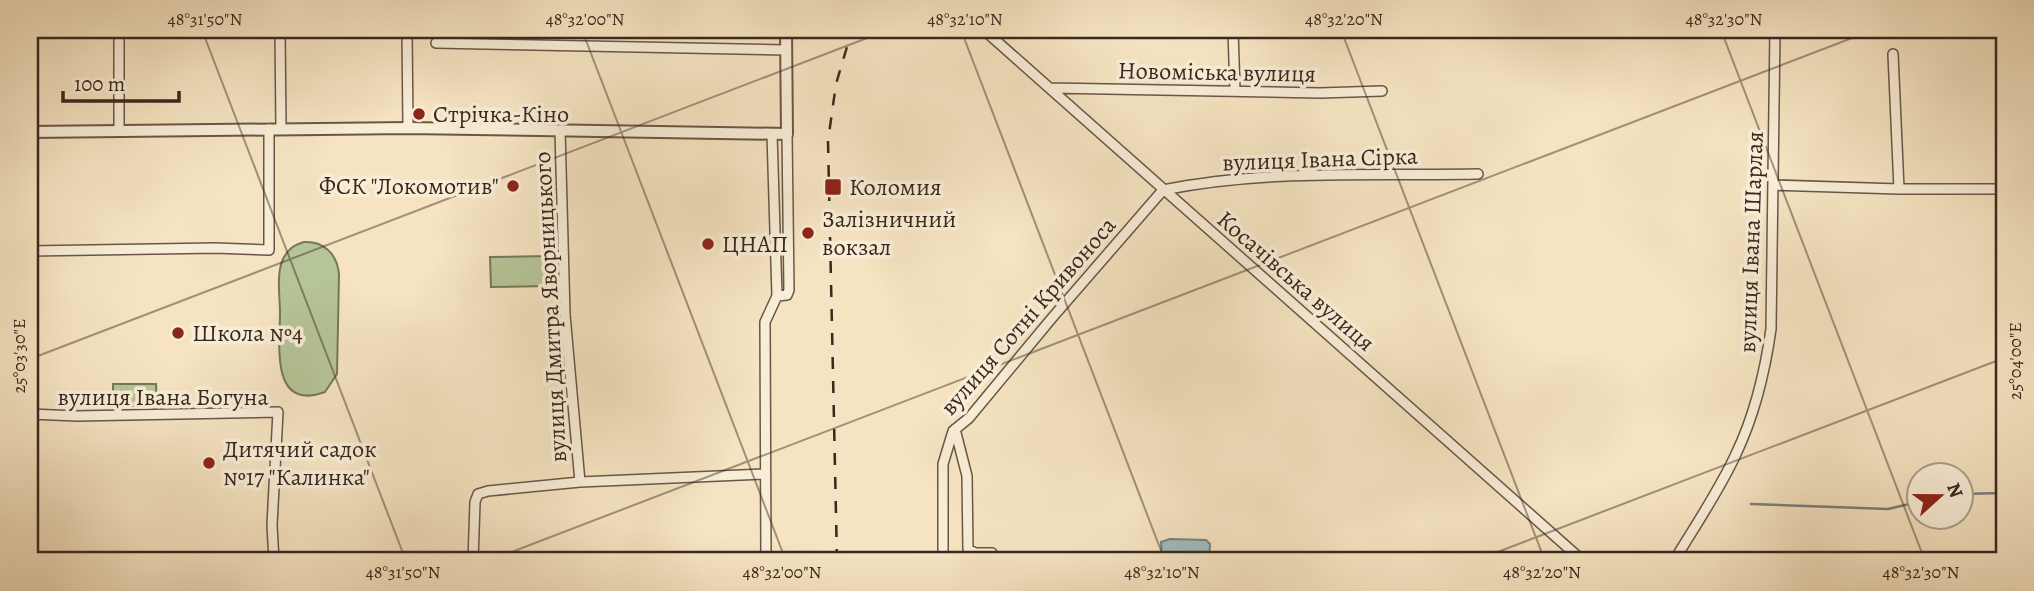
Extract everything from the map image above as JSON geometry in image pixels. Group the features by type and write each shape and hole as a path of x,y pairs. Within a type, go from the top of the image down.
{"street":[{"path":"119,30 119,131"},
{"path":"30,251 215,248 269,250 280,30"},
{"path":"407,30 408,128"},
{"path":"776,296 787,295 789,290 786,30"},
{"name":"Косачівська вулиця","path":"984,30 1583,561"},
{"path":"1233,30 1235,91"},
{"name":"вулиця Івана Шарлая","path":"1674,561 1736,455 1766,365 1771,329 1775,30"},
{"path":"436,43 786,50"},
{"path":"1893,54 1899,189"},
{"name":"Новоміська вулиця","path":"1051,88 1320,93 1382,91"},
{"path":"30,132 408,128 786,134"},
{"name":"вулиця Дмитра Яворницького","path":"559,130 565,315 580,482"},
{"path":"766,561 765,322 776,296 772,134"},
{"name":"вулиця Івана Сірка","path":"1163,190 1237,178 1478,174"},
{"path":"1774,185 2004,189"},
{"name":"вулиця Сотні Кривоноса","path":"943,561 943,464 955,429 969,418 1163,190"},
{"name":"вулиця Івана Богуна","path":"30,414 77,416 278,412 272,525 274,561"},
{"path":"955,429 967,476 968,549 975,553 992,553 992,561"},
{"name":"вулиця Дмитра Яворницького","path":"473,561 474,507 478,494 488,491 580,482 765,474"}],"green space":[{"path":"304,242 318,244 328,250 336,260 339,274 337,374 325,392 307,396 295,393 287,384 282,372 279,342 281,265 289,250"},
{"path":"549,256 550,286 491,287 490,257"},
{"path":"113,384 156,384 157,406 113,406"}],"water":[{"path":"1170,539 1206,540 1210,544 1209,561 1162,561 1161,542"}],"waterway":[{"path":"1974,494 2004,493"},
{"path":"1751,504 1888,509 1904,505"}],"railway":[{"path":"837,561 828,141 836,84 852,30"}],"place":[{"name":"Стрічка-Кіно","path":"419,114"},
{"name":"ФСК \"Локомотив\"","path":"513,186"},
{"name":"Коломия","path":"833,187"},
{"name":"Залізничний вокзал","path":"808,233"},
{"name":"ЦНАП","path":"708,244"},
{"name":"Школа №4","path":"178,333"},
{"name":"Дитячий садок №17 \"Калинка\"","path":"209,463"}]}
